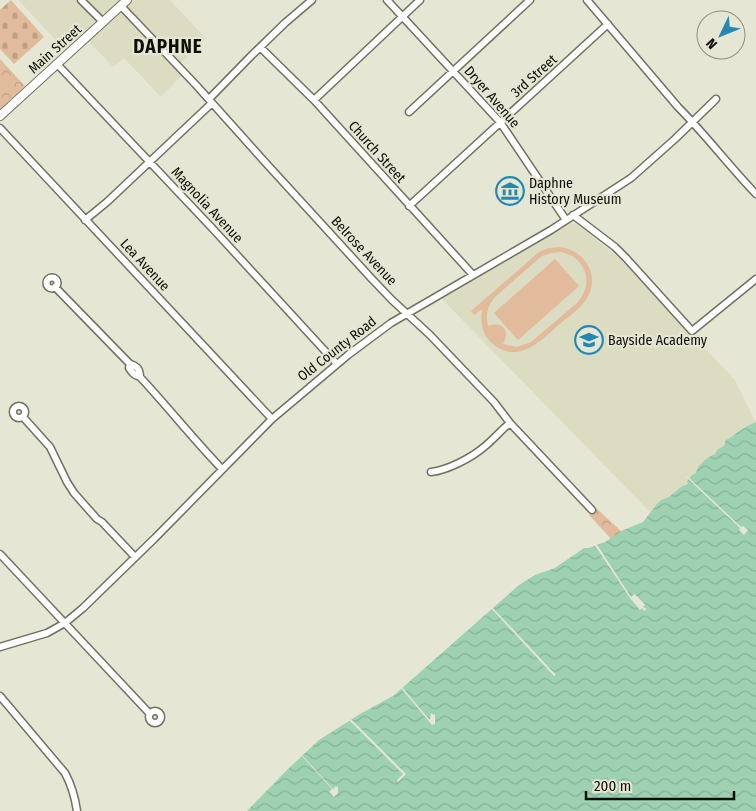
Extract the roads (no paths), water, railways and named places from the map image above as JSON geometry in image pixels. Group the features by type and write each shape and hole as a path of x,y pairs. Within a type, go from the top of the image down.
{"main road":[{"name":"Main Street","path":"0,116 124,3"}],"street":[{"path":"81,0 103,22"},
{"path":"85,220 150,161 285,23 312,0"},
{"name":"Dryer Avenue","path":"387,0 500,122 566,220"},
{"path":"314,100 420,0"},
{"path":"409,112 530,0"},
{"path":"586,0 756,194"},
{"name":"Belrose Avenue","path":"124,3 210,101 371,278 430,335 494,402 510,423 592,510"},
{"name":"3rd Street","path":"409,206 608,24"},
{"name":"Church Street","path":"261,48 314,100 473,275"},
{"name":"Magnolia Avenue","path":"57,64 150,161 337,364"},
{"name":"Old County Road","path":"0,647 47,633 65,623 135,557 272,419 337,364 376,334 552,230 635,174 694,122 716,99"},
{"name":"Lea Avenue","path":"0,128 272,419"},
{"path":"573,215 621,253 692,331 756,279"},
{"path":"55,287 130,364 138,368 140,377 222,468"},
{"path":"23,417 50,446 67,482 74,492 97,519 135,557"},
{"path":"431,472 447,468 477,453 510,423"},
{"path":"0,554 150,714"},
{"path":"0,696 65,774 75,796 77,811"}],"water":[{"path":"756,422 756,811 247,811 319,740 393,696 519,585 535,575 555,568 584,548 605,542 621,531 643,522 661,500 688,484 687,481 696,473 701,464 725,445 725,441"}],"place":[{"name":"Daphne History Museum","path":"510,191"},
{"name":"Bayside Academy","path":"589,340"}],"district":[{"name":"DAPHNE","path":"168,46"}]}
